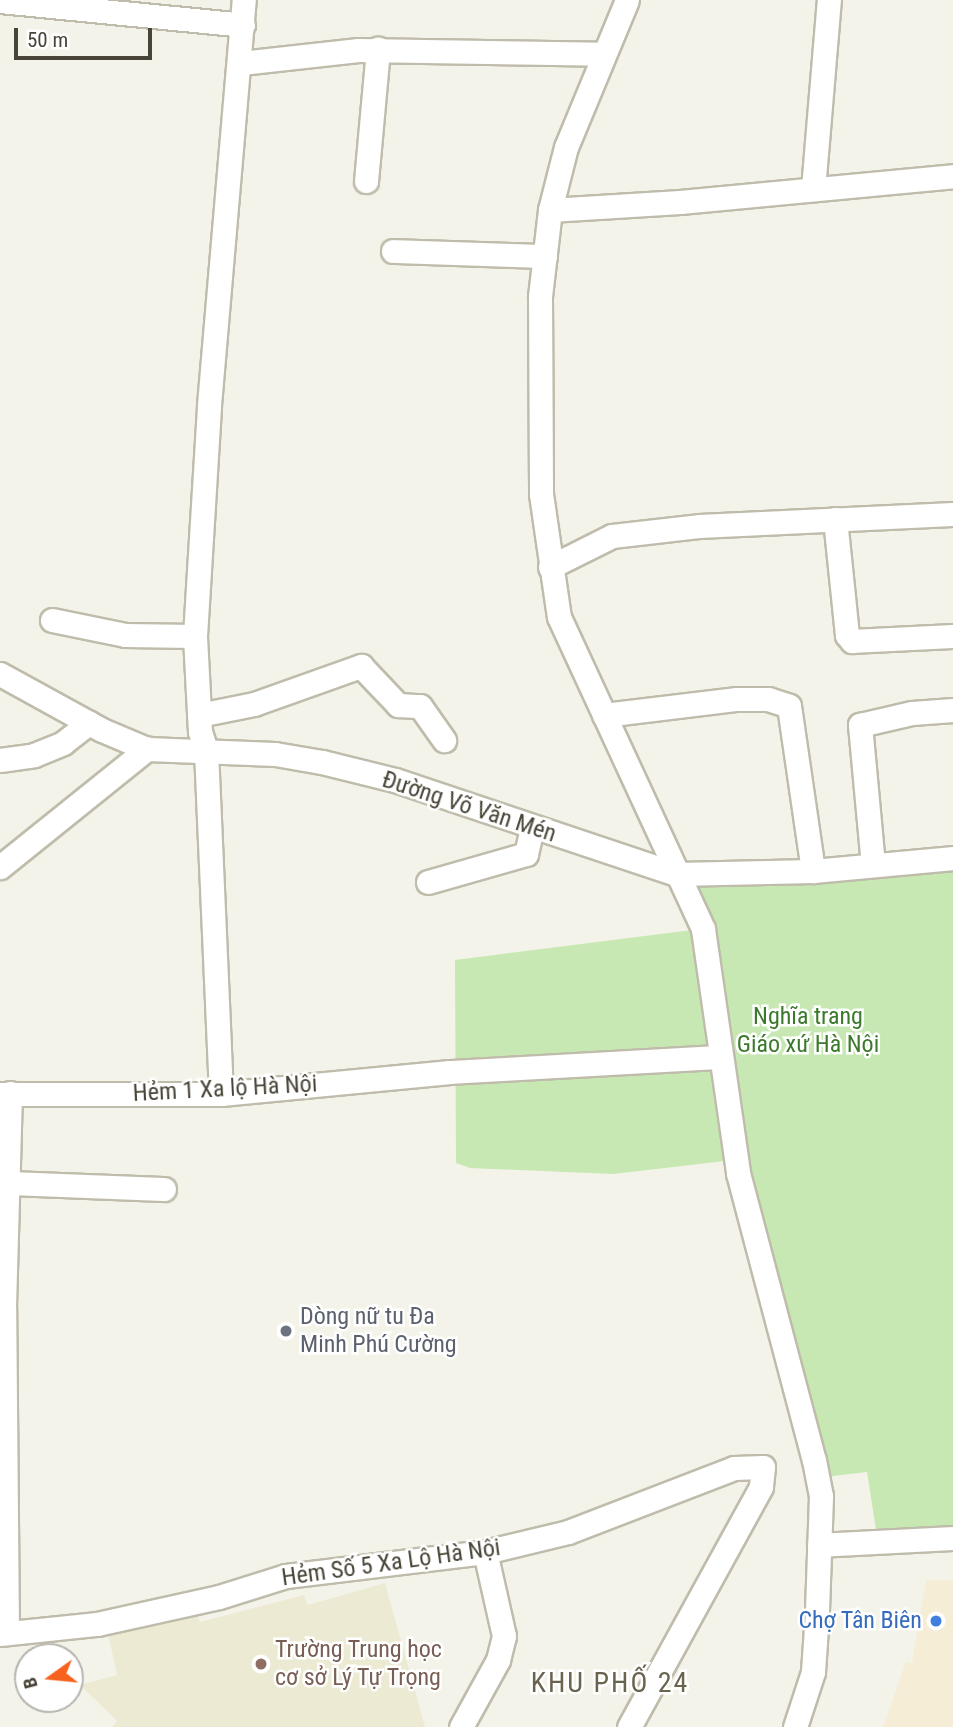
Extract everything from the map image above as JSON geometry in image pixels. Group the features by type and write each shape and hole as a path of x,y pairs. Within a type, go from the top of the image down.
{"street":[{"path":"221,1094 206,750 199,715 195,636 209,405 241,63 244,0"},
{"path":"627,0 601,54 565,147 550,210 540,296 541,494 559,617 703,929 738,1173 814,1460 821,1496 813,1672 795,1727"},
{"path":"813,189 829,0"},
{"path":"0,1 49,3 243,25"},
{"path":"241,63 378,49 601,54"},
{"path":"366,181 378,49"},
{"path":"550,210 953,176"},
{"path":"393,251 545,256"},
{"path":"550,567 612,536 701,526 953,514"},
{"path":"835,519 847,635 852,641 953,636"},
{"path":"52,620 125,635 195,636"},
{"path":"199,715 254,704 361,666 398,705 420,706 444,740"},
{"name":"Đường Võ Văn Mén","path":"0,674 89,723 147,749 206,750 322,762 396,780 532,828 676,874 813,871 953,858"},
{"path":"604,715 737,699 768,699 789,706 813,871"},
{"path":"873,865 860,725 912,713 953,710"},
{"path":"0,761 34,755 63,743 89,723"},
{"path":"0,867 147,749"},
{"path":"428,882 526,854 532,828"},
{"name":"Hẻm 1 Xa lộ Hà Nội","path":"5,1093 221,1094 450,1072 720,1058"},
{"path":"4,1634 4,1307 8,1183 5,1093"},
{"path":"8,1183 163,1189"},
{"name":"Hẻm Số 5 Xa Lộ Hà Nội","path":"4,1634 97,1624 219,1597 286,1576 485,1552 568,1532 734,1468 763,1468 765,1478 629,1727"},
{"path":"819,1545 953,1538"},
{"path":"461,1727 498,1660 504,1636 485,1552"}],"shaded area":[{"name":"Chợ Tân Biên","path":"926,1580 953,1580 953,1727 883,1727 906,1662 912,1663"},
{"name":"Trường Trung học cơ sở Lý Tự Trọng","path":"385,1583 425,1727 112,1727 117,1721 84,1689 84,1684 117,1675 107,1629 195,1609 200,1622 304,1595 308,1605"}],"green space":[{"name":"Nghĩa trang Giáo xứ Hà Nội","path":"953,866 953,1531 877,1536 867,1472 824,1477 742,1159 613,1174 470,1168 456,1163 455,960 708,928 687,881"}],"place":[{"name":"Dòng nữ tu Đa Minh Phú Cường","path":"286,1331"},
{"name":"Chợ Tân Biên","path":"936,1621"},
{"name":"Trường Trung học cơ sở Lý Tự Trọng","path":"261,1664"}],"district":[{"name":"KHU PHỐ 24","path":"610,1683"}]}
